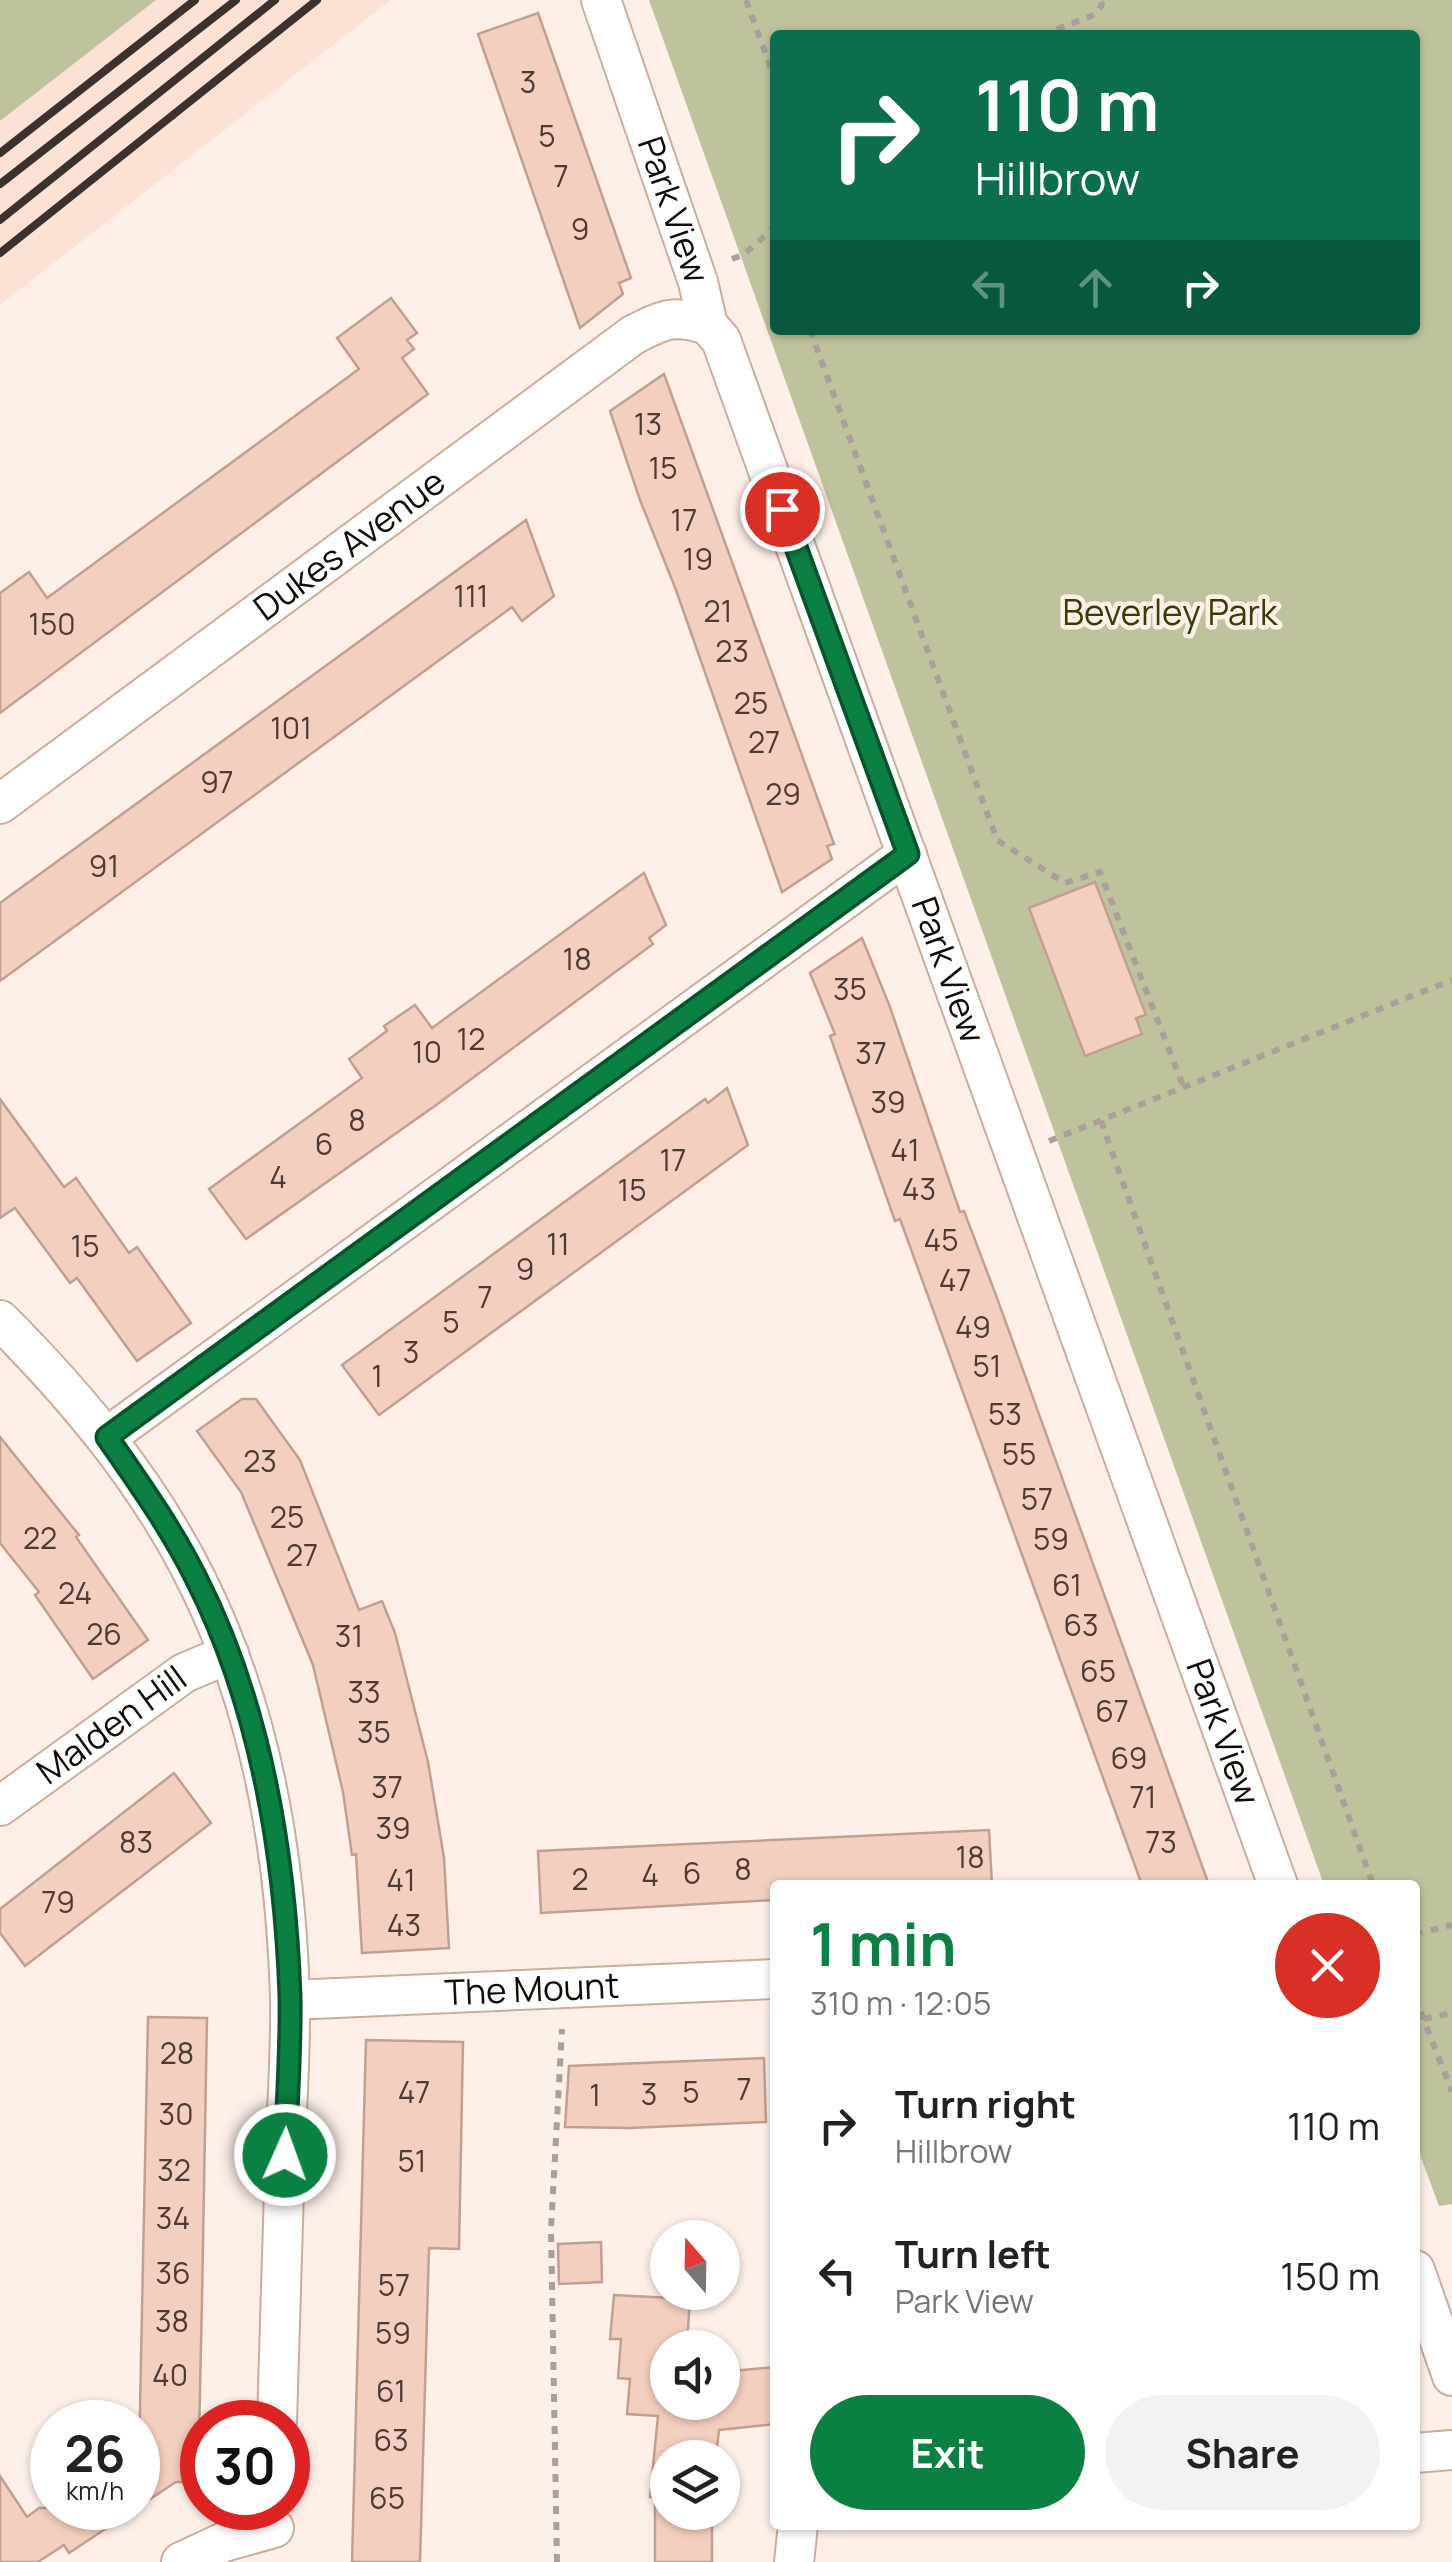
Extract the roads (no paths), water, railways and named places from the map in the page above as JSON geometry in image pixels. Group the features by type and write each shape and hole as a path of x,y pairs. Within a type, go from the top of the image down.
{"street":[{"name":"Park View","path":"600,0 698,282 708,324 721,340 1276,1880"},
{"name":"Dukes Avenue","path":"0,804 633,335 664,319 686,318 708,324"},
{"path":"107,1437 908,854"},
{"path":"0,1320 107,1437 166,1524 197,1580 229,1654 255,1736 274,1827 290,2000 279,2400"},
{"name":"Malden Hill","path":"0,1806 184,1672 229,1654"},
{"name":"The Mount","path":"290,2000 770,1979"},
{"path":"1420,2284 1452,2376"},
{"path":"1420,2452 1452,2450"},
{"path":"794,2562 797,2530"},
{"path":"181,2562 224,2542 274,2532"}],"railway":[{"path":"0,153 195,0"},
{"path":"0,184 236,0"},
{"path":"0,220 275,0"},
{"path":"0,253 317,0"}],"park label":[{"name":"Beverley Park","path":"1170,613"}]}
